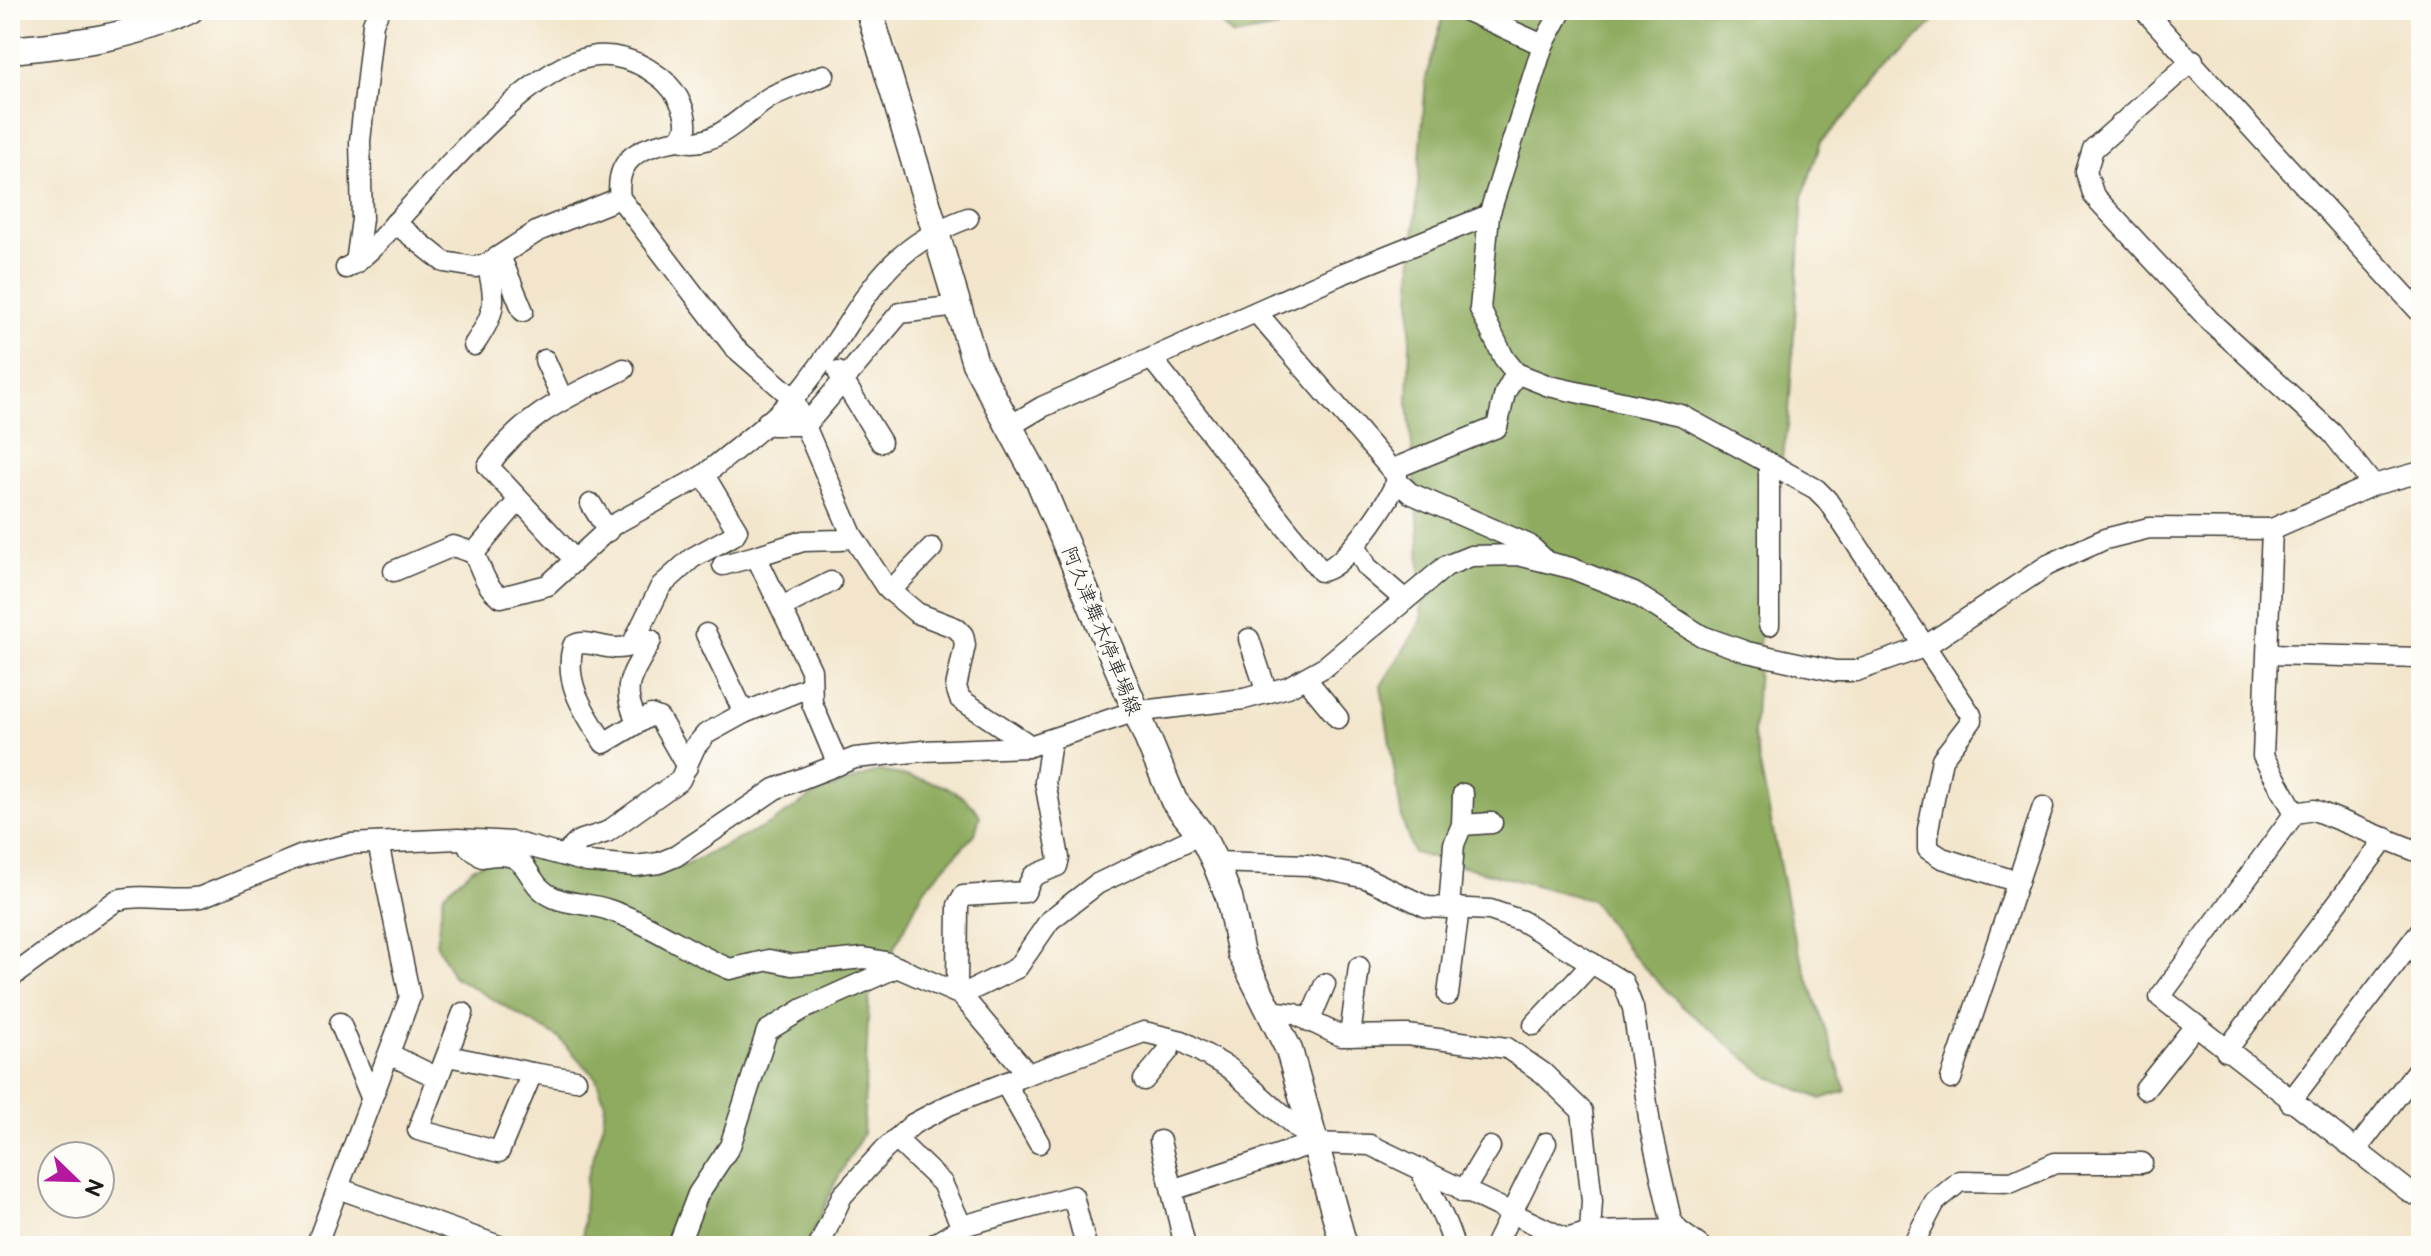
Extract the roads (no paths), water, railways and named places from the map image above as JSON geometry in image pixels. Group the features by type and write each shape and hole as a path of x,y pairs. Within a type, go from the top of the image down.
{"main road":[{"path":"10,50 127,34 163,23 190,10"},
{"name":"阿久津舞木停車場線","path":"869,10 975,363 1010,426 1074,561 1133,712 1174,801 1201,834 1215,862 1229,897 1241,954 1296,1068 1344,1246"}],"street":[{"path":"379,10 373,23 360,141 362,219 351,265 480,134 536,84 582,59 615,56 640,64 661,77 680,102 685,117 686,129 679,140"},
{"path":"1465,10 1543,45"},
{"path":"1562,10 1543,45 1489,215 1480,309 1504,358 1516,373 1587,396 1681,415 1816,489 1827,500 1972,720 1942,759 1928,829 1928,849 1942,858 2018,882"},
{"path":"2144,10 2193,60 2421,313"},
{"path":"2193,60 2093,149 2086,163 2089,187 2122,228 2211,322 2332,433 2373,485"},
{"path":"824,75 772,96 715,136 694,144 679,140 642,151 622,165 618,176 620,198 734,347 793,398 852,535 890,591 917,613 960,631 965,645 957,695 1025,742 1027,747"},
{"path":"395,223 444,262 464,268 494,260 538,231 620,198"},
{"path":"1010,426 1042,407 1339,275 1489,215"},
{"path":"394,571 453,546 474,553 496,595 501,597 548,585 608,531 704,475 767,422 793,398 824,358 886,268 934,230 968,218"},
{"path":"494,260 523,311"},
{"path":"474,345 494,313 494,260"},
{"path":"767,422 772,425 806,425 900,313 958,306"},
{"path":"1257,313 1410,493 1529,545 1547,562"},
{"path":"824,358 845,379 881,442"},
{"path":"1152,359 1321,571 1328,570 1356,546 1396,478 1398,467 1493,431 1516,373"},
{"path":"545,360 563,400"},
{"path":"574,559 488,466 509,437 529,419 624,369"},
{"path":"1769,463 1769,625"},
{"path":"10,978 117,900 134,896 201,897 303,855 350,844 467,840 529,844 605,864 635,866 668,860 775,789 838,765 881,754 1027,747 1133,712 1267,693 1306,679 1446,566 1471,556 1518,555 1547,562 1634,593 1702,636 1747,652 1835,671 1856,671 1924,647 2048,565 2105,539 2149,528 2272,529 2373,485 2421,472"},
{"path":"687,767 659,718 651,715 604,743 575,692 571,671 572,651 577,642 611,650 632,645 661,586 692,558 734,535 737,530 704,475"},
{"path":"474,553 519,500"},
{"path":"591,504 608,531"},
{"path":"2272,529 2263,756 2295,813"},
{"path":"723,565 803,541 841,540 852,535"},
{"path":"1356,546 1367,567 1405,600"},
{"path":"890,591 932,548"},
{"path":"756,556 811,670 812,703 838,765"},
{"path":"782,607 831,582"},
{"path":"706,634 744,713"},
{"path":"1249,639 1267,693"},
{"path":"638,723 627,701 626,689 651,640"},
{"path":"2268,654 2421,658"},
{"path":"1306,679 1338,718"},
{"path":"564,855 579,841 607,832 630,817 683,777 698,741 744,713 811,686"},
{"path":"1028,1074 961,995 957,984 958,905 963,896 1025,892 1033,876 1057,866 1059,858 1045,782 1051,741"},
{"path":"1448,995 1454,908 1454,844 1462,825 1463,794"},
{"path":"1951,1079 2043,807"},
{"path":"2421,853 2314,810 2295,813 2160,997 2290,1102 2411,1193 2421,1197"},
{"path":"1462,825 1492,823"},
{"path":"467,840 469,847 482,857 503,852 519,861 545,893 556,899 606,908 650,926 730,969 769,960 792,965 864,958 897,967 961,995 1017,968 1050,920 1097,884 1201,834"},
{"path":"2226,1051 2386,838"},
{"path":"316,1246 410,997 378,843"},
{"path":"1215,862 1274,861 1308,865 1366,878 1427,907 1490,910 1522,921 1623,982 1629,993 1651,1131 1671,1220 1678,1230 1700,1246"},
{"path":"2290,1102 2421,930"},
{"path":"1534,1025 1592,963"},
{"path":"678,1246 698,1194 730,1146 767,1031 803,1009 897,967"},
{"path":"1350,1036 1359,967"},
{"path":"1309,1022 1325,984"},
{"path":"1270,1011 1295,1014 1350,1036 1407,1035 1507,1048 1543,1073 1582,1111 1592,1201 1590,1232"},
{"path":"463,1013 418,1130 499,1152 532,1073"},
{"path":"340,1023 371,1097"},
{"path":"2145,1089 2195,1026"},
{"path":"819,1246 842,1196 913,1124 949,1105 1116,1039 1144,1032 1163,1034 1197,1048 1229,1068 1314,1143"},
{"path":"1144,1080 1169,1050"},
{"path":"389,1054 438,1078"},
{"path":"448,1056 576,1080"},
{"path":"2356,1150 2421,1065"},
{"path":"1005,1083 1039,1143"},
{"path":"896,1139 942,1183 962,1227"},
{"path":"1160,1141 1185,1246"},
{"path":"1172,1190 1314,1143 1370,1145 1566,1243 1590,1232 1678,1230"},
{"path":"1495,1246 1546,1143"},
{"path":"1463,1192 1490,1147"},
{"path":"1912,1246 1935,1202 1960,1181 2012,1182 2055,1163 2142,1163"},
{"path":"1421,1170 1432,1199 1446,1222 1452,1240 1447,1246"},
{"path":"338,1188 499,1246"},
{"path":"931,1246 962,1227 1073,1196 1086,1246"},
{"path":"1511,1215 1513,1246"}]}
